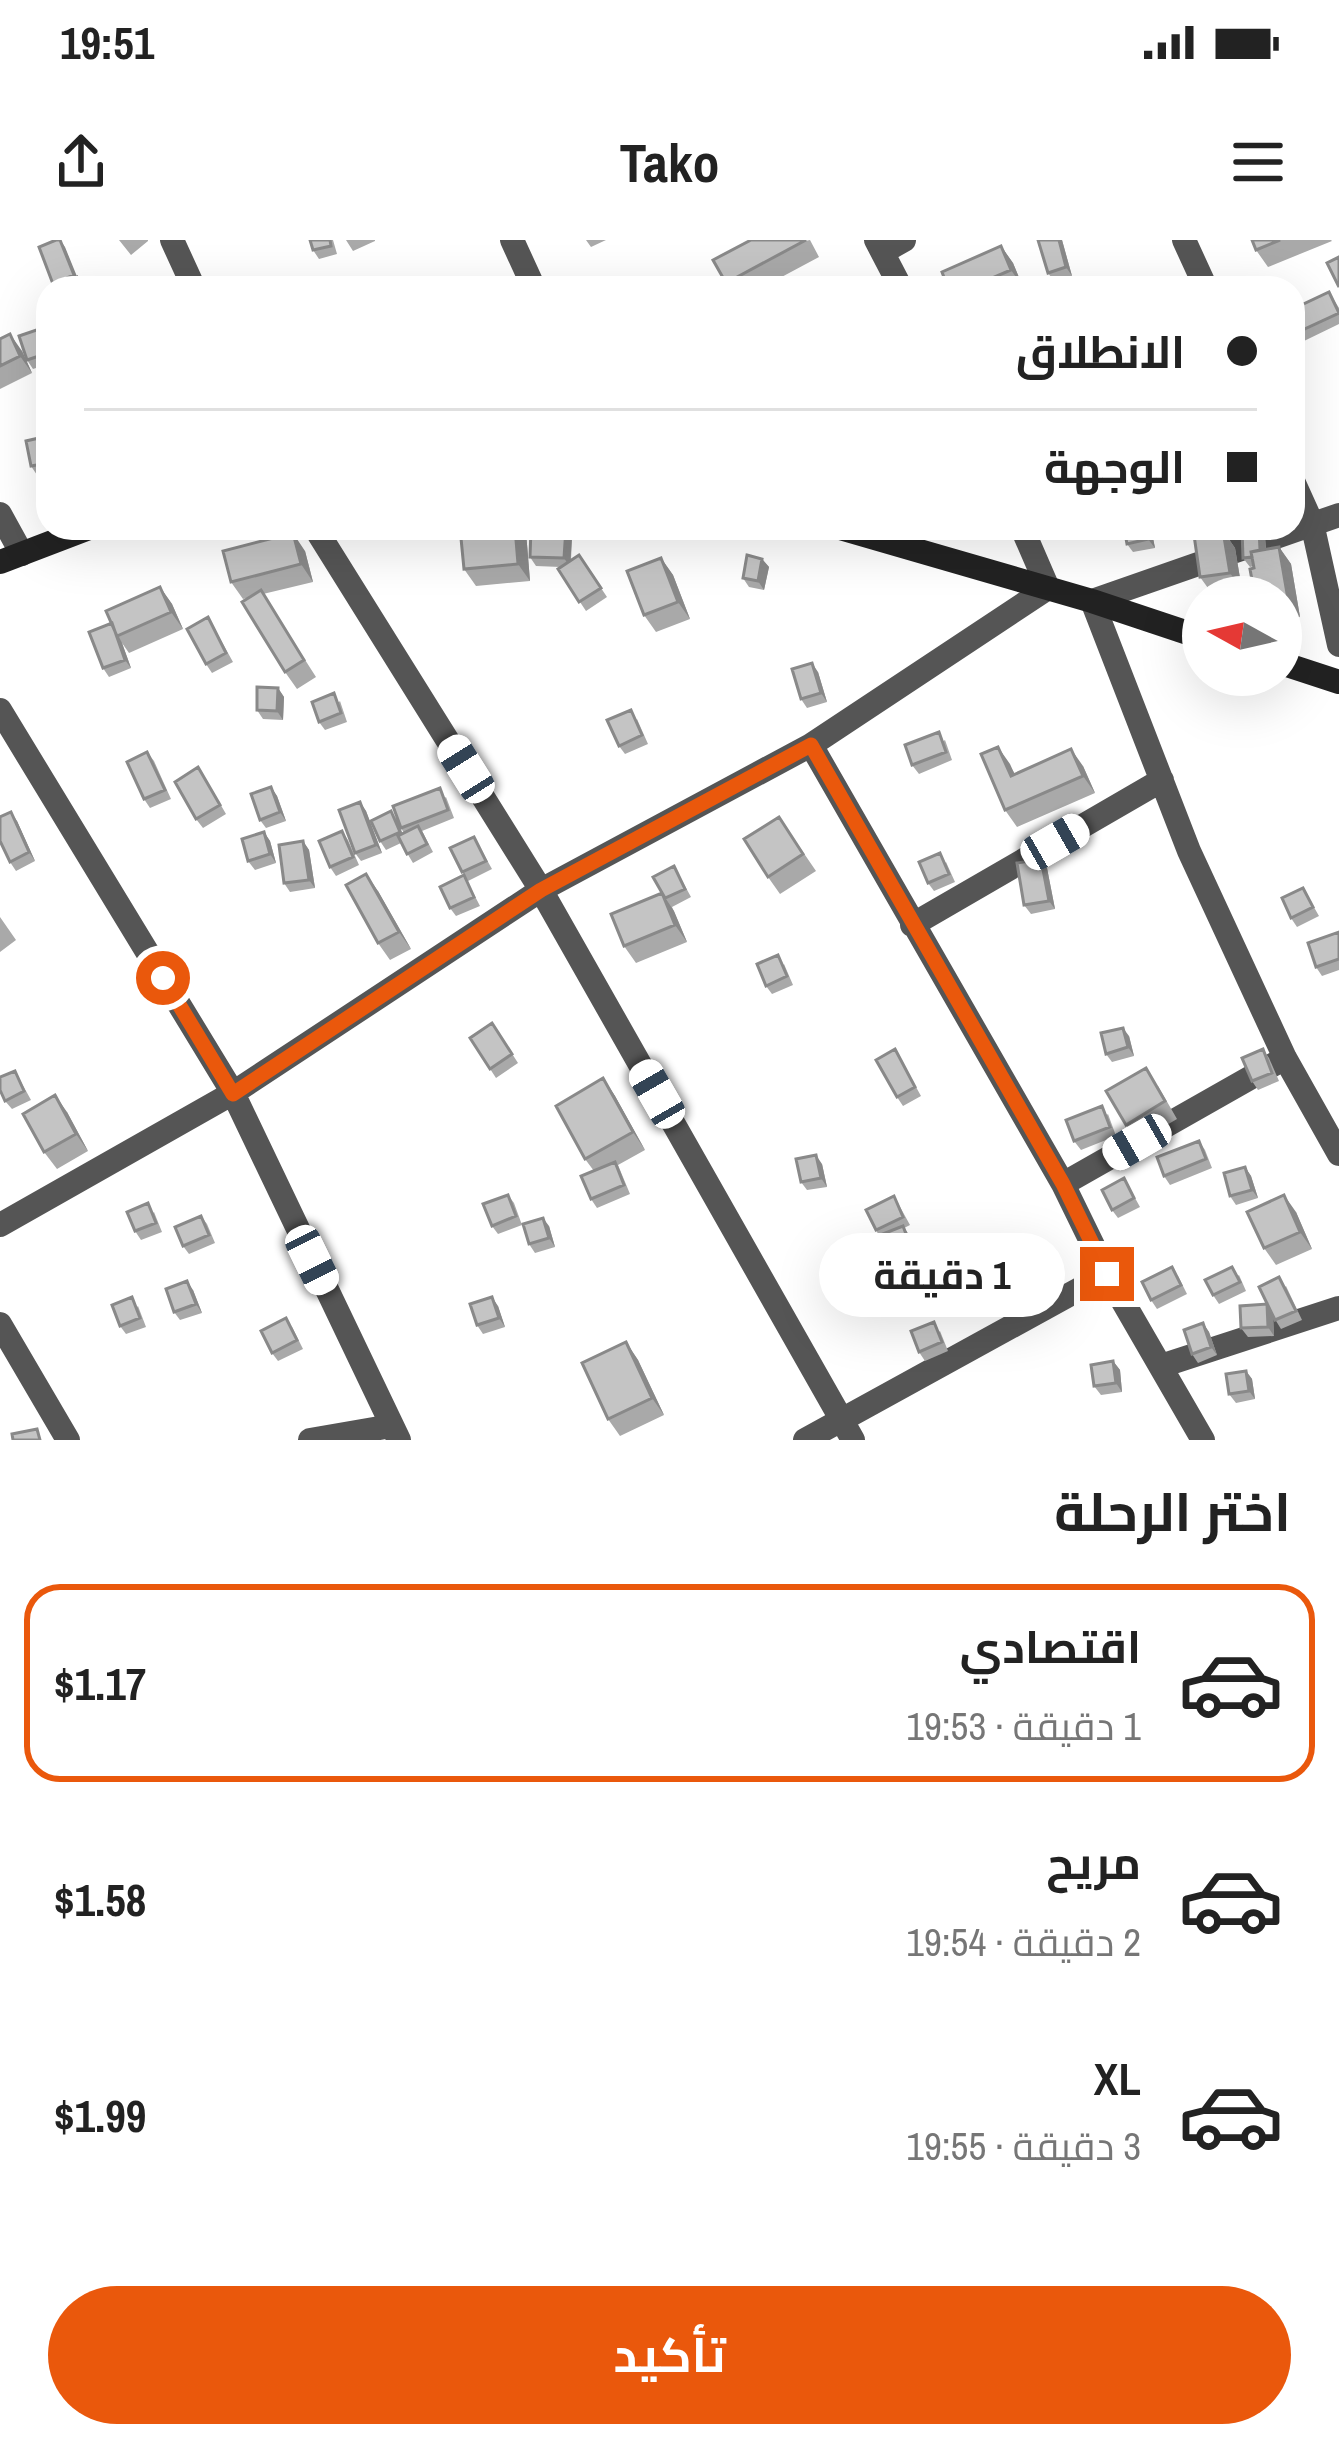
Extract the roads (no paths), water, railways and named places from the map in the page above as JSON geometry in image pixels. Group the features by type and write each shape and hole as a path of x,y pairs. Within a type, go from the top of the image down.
{"main road":[{"path":"11,558 58,540"},
{"path":"882,540 1182,631"},
{"path":"1302,670 1339,682"}],"street":[{"path":"172,240 188,276"},
{"path":"512,240 528,276"},
{"path":"1184,240 1200,276"},
{"path":"888,244 897,276"},
{"path":"1305,508 1339,645"},
{"path":"0,514 11,558"},
{"path":"1305,525 1339,514"},
{"path":"322,540 541,890 848,1430"},
{"path":"0,1225 233,1094 541,890 811,745 1048,588 1027,540"},
{"path":"1264,540 1092,601 1196,866 1285,1058 1339,1154"},
{"path":"0,710 233,1094 395,1433 310,1440"},
{"path":"811,745 1063,1184 1107,1274 1203,1440"},
{"path":"912,925 1162,779"},
{"path":"1063,1184 1285,1058"},
{"path":"805,1440 848,1430 1107,1274"},
{"path":"1161,1366 1339,1308"},
{"path":"0,1324 68,1440"}]}
